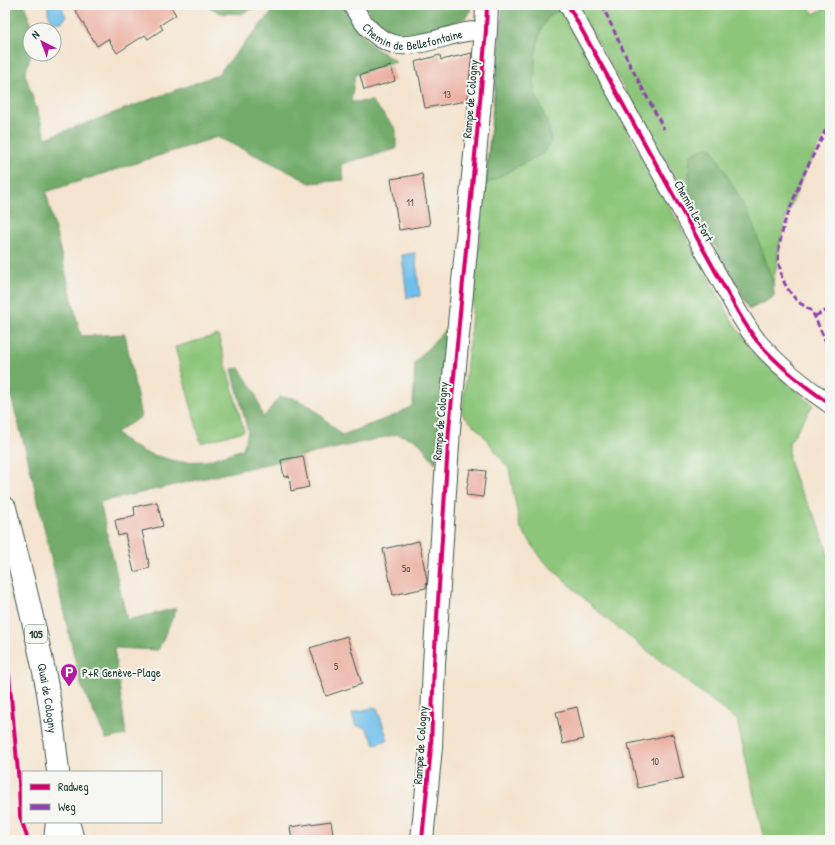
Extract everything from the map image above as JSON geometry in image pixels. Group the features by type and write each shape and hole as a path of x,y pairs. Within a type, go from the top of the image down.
{"street":[{"name":"Chemin de Bellefontaine","path":"352,5 364,24 375,35 382,40 399,45 408,45 463,33 486,30"},
{"name":"Rampe de Cologny","path":"422,840 431,747 449,429 479,113 487,5"},
{"name":"Chemin Le-Fort","path":"568,5 738,312 757,340 772,356 793,376 830,404"},
{"name":"Quai de Cologny","path":"5,508 35,629 47,687 58,771"},
{"path":"55,840 57,823"},
{"path":"68,823 74,840"}],"green space":[{"path":"5,5 25,5 30,22 22,22 22,62 29,62 25,74 46,138 217,75 278,5 342,5 366,39 374,47 396,62 355,75 351,102 372,101 396,129 396,149 341,164 344,180 310,183 217,137 46,192 81,336 125,334 141,417 116,432 131,445 146,453 179,462 206,461 243,449 248,432 232,369 239,368 255,392 263,418 279,397 293,398 312,407 342,435 398,414 413,405 415,362 447,328 436,464 418,441 398,434 100,502 127,620 177,608 158,650 114,648 126,735 106,739 81,685 27,455 5,375"},
{"path":"205,5 257,5 255,8 240,14 221,13"},
{"path":"364,5 471,5 470,12 465,18 422,34 405,35 391,31 380,25 373,19"},
{"path":"503,5 558,5 734,324 755,355 813,405 789,443 789,460 797,484 818,522 830,560 830,840 764,840 737,720 604,617 542,559 520,527 509,469 483,435 462,414"},
{"path":"503,5 558,5 560,10 549,16 541,29 535,55 534,91 549,126 551,142 543,153 486,184"},
{"path":"577,5 807,5 814,14 830,5 830,137 823,138 801,180 784,224 773,282 774,297 750,309"},
{"path":"706,147 712,148 751,219 773,282 774,297 750,309 694,203 690,190 690,156"},
{"path":"218,335 244,431 201,443 175,347"}],"water":[{"path":"48,5 63,5 63,11 66,16 64,20 56,22 52,21 48,13"},
{"path":"415,253 420,296 407,298 402,255"},
{"path":"377,708 388,740 375,744 366,728 355,725 352,713"}],"building":[{"path":"72,5 170,5 176,15 160,25 163,29 148,39 145,35 117,53 108,39 97,46"},
{"path":"472,53 467,101 425,108 415,62 440,55 441,60"},
{"path":"391,66 395,81 364,90 360,75"},
{"path":"422,174 430,225 399,230 391,179"},
{"path":"303,456 309,487 291,491 289,476 284,477 281,460"},
{"path":"470,469 486,471 483,497 466,495"},
{"path":"157,502 163,526 142,531 150,568 134,572 125,534 118,536 115,520 135,515 134,507"},
{"path":"419,541 427,580 426,588 393,595 383,549"},
{"path":"347,636 362,684 326,696 310,648"},
{"path":"577,707 584,739 563,744 556,712"},
{"path":"673,734 683,778 638,788 628,744"},
{"path":"331,821 334,840 292,840 290,827"}],"marked path":[{"path":"602,5 629,63 664,129"},
{"path":"830,121 801,180 784,224 778,260 782,278 787,288 797,301 812,311 830,351"},
{"path":"815,316 830,309"},
{"path":"825,400 830,385"}],"cycle path":[{"path":"422,840 431,747 434,664 449,429 479,113 487,5"},
{"path":"568,5 749,331 782,367 830,404"},
{"path":"5,657 9,675 19,783 20,816 22,822"},
{"path":"22,823 28,840"}],"place":[{"name":"P+R Genève-Plage","path":"69,687"}]}
